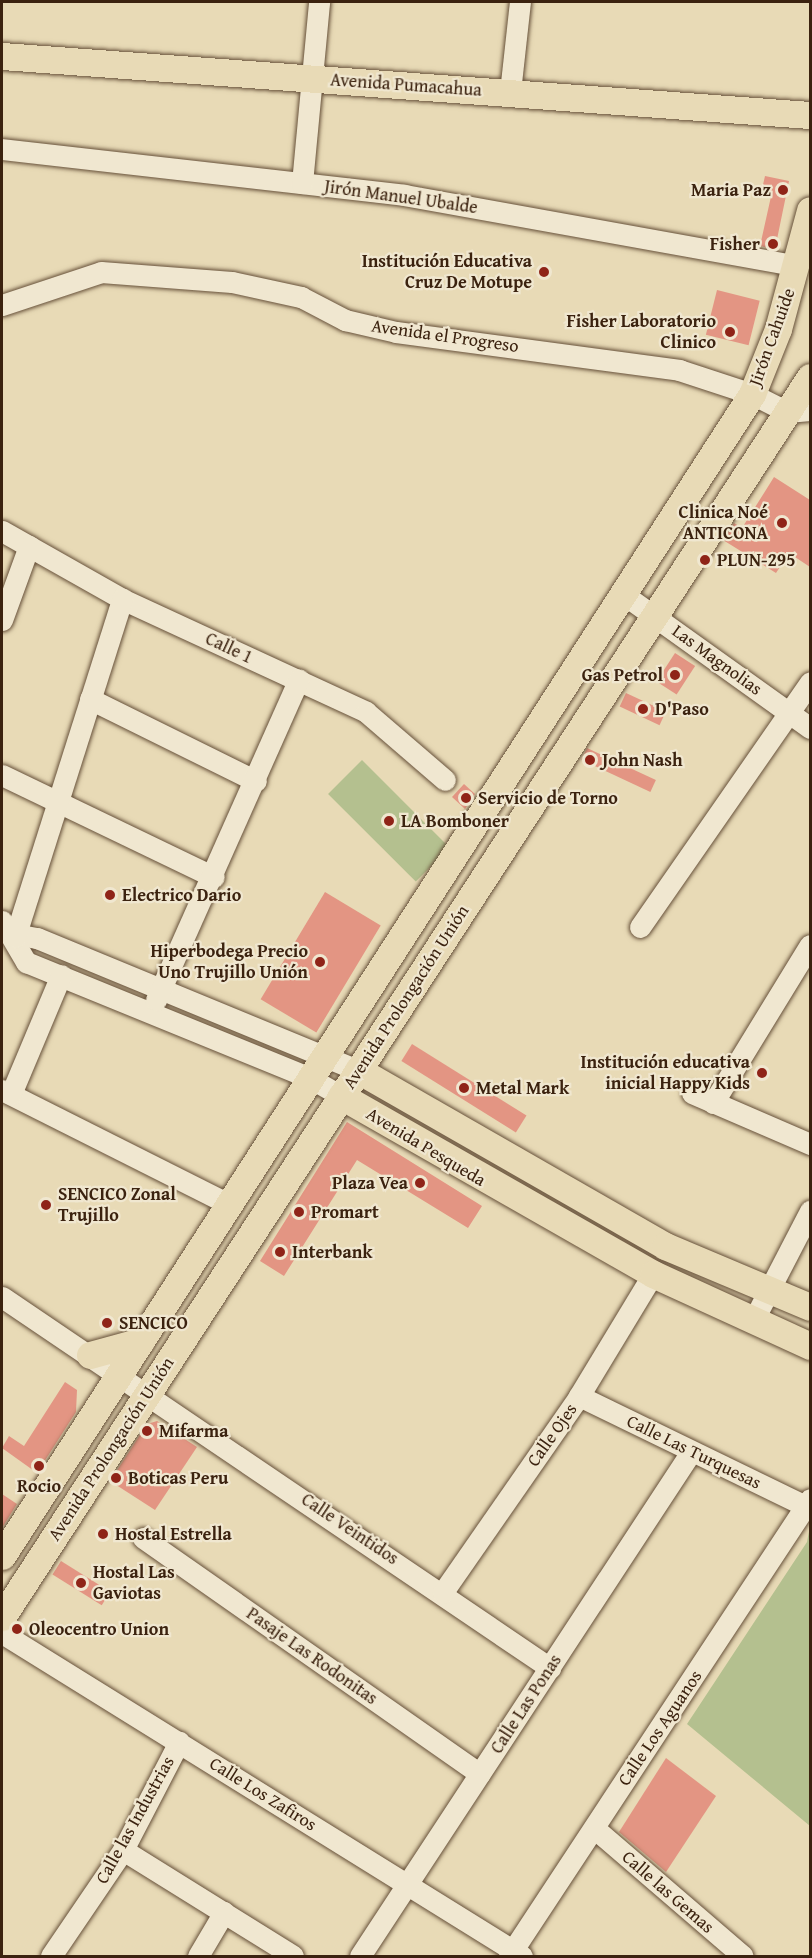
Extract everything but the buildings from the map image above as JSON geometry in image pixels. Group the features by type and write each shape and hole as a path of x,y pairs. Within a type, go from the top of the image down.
{"main road":[{"name":"Avenida Pumacahua","path":"2,56 810,115"},
{"name":"Jirón Cahuide","path":"752,394 797,266 810,210"},
{"name":"Avenida Prolongación Unión","path":"2,1617 655,615 799,411 810,377"},
{"name":"Avenida Prolongación Unión","path":"2,1556 752,394"},
{"path":"478,819 509,839"},
{"name":"Avenida Pesqueda","path":"358,1070 516,1163 665,1246 810,1307"},
{"name":"Avenida Pesqueda","path":"341,1096 498,1191 653,1274 810,1346"},
{"path":"90,1354 141,1341"}],"street":[{"path":"302,183 319,2"},
{"path":"510,92 520,2"},
{"name":"Jirón Manuel Ubalde","path":"2,149 404,195 797,266"},
{"name":"Avenida el Progreso","path":"2,305 101,272 157,273 301,297 345,320 396,332 648,365 752,394 799,411"},
{"name":"Calle 1","path":"2,531 122,599 366,712 445,780"},
{"path":"2,620 29,546"},
{"name":"Las Magnolias","path":"623,594 810,728"},
{"path":"8,934 57,804 122,599"},
{"path":"150,1011 214,877 298,679"},
{"path":"640,927 810,682"},
{"path":"90,699 256,781"},
{"path":"2,775 57,804 214,877"},
{"path":"2,921 8,934"},
{"name":"Avenida Pesqueda","path":"8,934 26,962 310,1077 341,1096"},
{"name":"Avenida Pesqueda","path":"8,934 37,938 326,1054 358,1070"},
{"path":"713,1103 810,945"},
{"path":"61,975 6,1092 229,1204"},
{"path":"692,1093 810,1144"},
{"path":"498,1191 516,1163"},
{"path":"754,1319 810,1211"},
{"name":"Calle Ojes","path":"443,1592 579,1396 653,1274"},
{"name":"Calle Veintidos","path":"5,1307 90,1354 443,1592 550,1668"},
{"name":"Calle Las Turquesas","path":"579,1396 692,1452 809,1504"},
{"name":"Calle Las Ponas","path":"360,1956 692,1452"},
{"name":"Calle Los Aguanos","path":"515,1954 594,1828 809,1504"},
{"name":"Pasaje Las Rodonitas","path":"143,1538 480,1774"},
{"name":"Calle Los Zafiros","path":"2,1633 408,1884 515,1954"},
{"name":"Calle las Industrias","path":"51,1956 123,1850 179,1742"},
{"name":"Calle las Gemas","path":"594,1828 743,1956"},
{"path":"123,1850 293,1956"},
{"path":"198,1956 224,1912"}],"green space":[{"name":"LA Bomboner","path":"362,760 450,848 416,882 328,794"},
{"path":"810,1526 810,1826 687,1724 807,1542"}],"place":[{"name":"Maria Paz","path":"783,190"},
{"name":"Fisher","path":"773,244"},
{"name":"Institución Educativa Cruz De Motupe","path":"544,272"},
{"name":"Fisher Laboratorio Clinico","path":"730,332"},
{"name":"Clinica Noé ANTICONA","path":"782,523"},
{"name":"PLUN-295","path":"705,560"},
{"name":"Gas Petrol","path":"675,675"},
{"name":"D'Paso","path":"643,709"},
{"name":"John Nash","path":"590,760"},
{"name":"Servicio de Torno","path":"466,798"},
{"name":"LA Bomboner","path":"389,821"},
{"name":"Electrico Dario","path":"110,895"},
{"name":"Hiperbodega Precio Uno Trujillo Unión","path":"320,962"},
{"name":"Institución educativa inicial Happy Kids","path":"762,1073"},
{"name":"Metal Mark","path":"464,1088"},
{"name":"Plaza Vea","path":"420,1183"},
{"name":"SENCICO Zonal Trujillo","path":"46,1205"},
{"name":"Promart","path":"299,1212"},
{"name":"Interbank","path":"280,1252"},
{"name":"SENCICO","path":"107,1323"},
{"name":"Mifarma","path":"147,1431"},
{"name":"Rocio","path":"39,1466"},
{"name":"Boticas Peru","path":"116,1478"},
{"name":"Hostal Estrella","path":"103,1534"},
{"name":"Hostal Las Gaviotas","path":"81,1583"},
{"name":"Oleocentro Union","path":"17,1629"}]}
